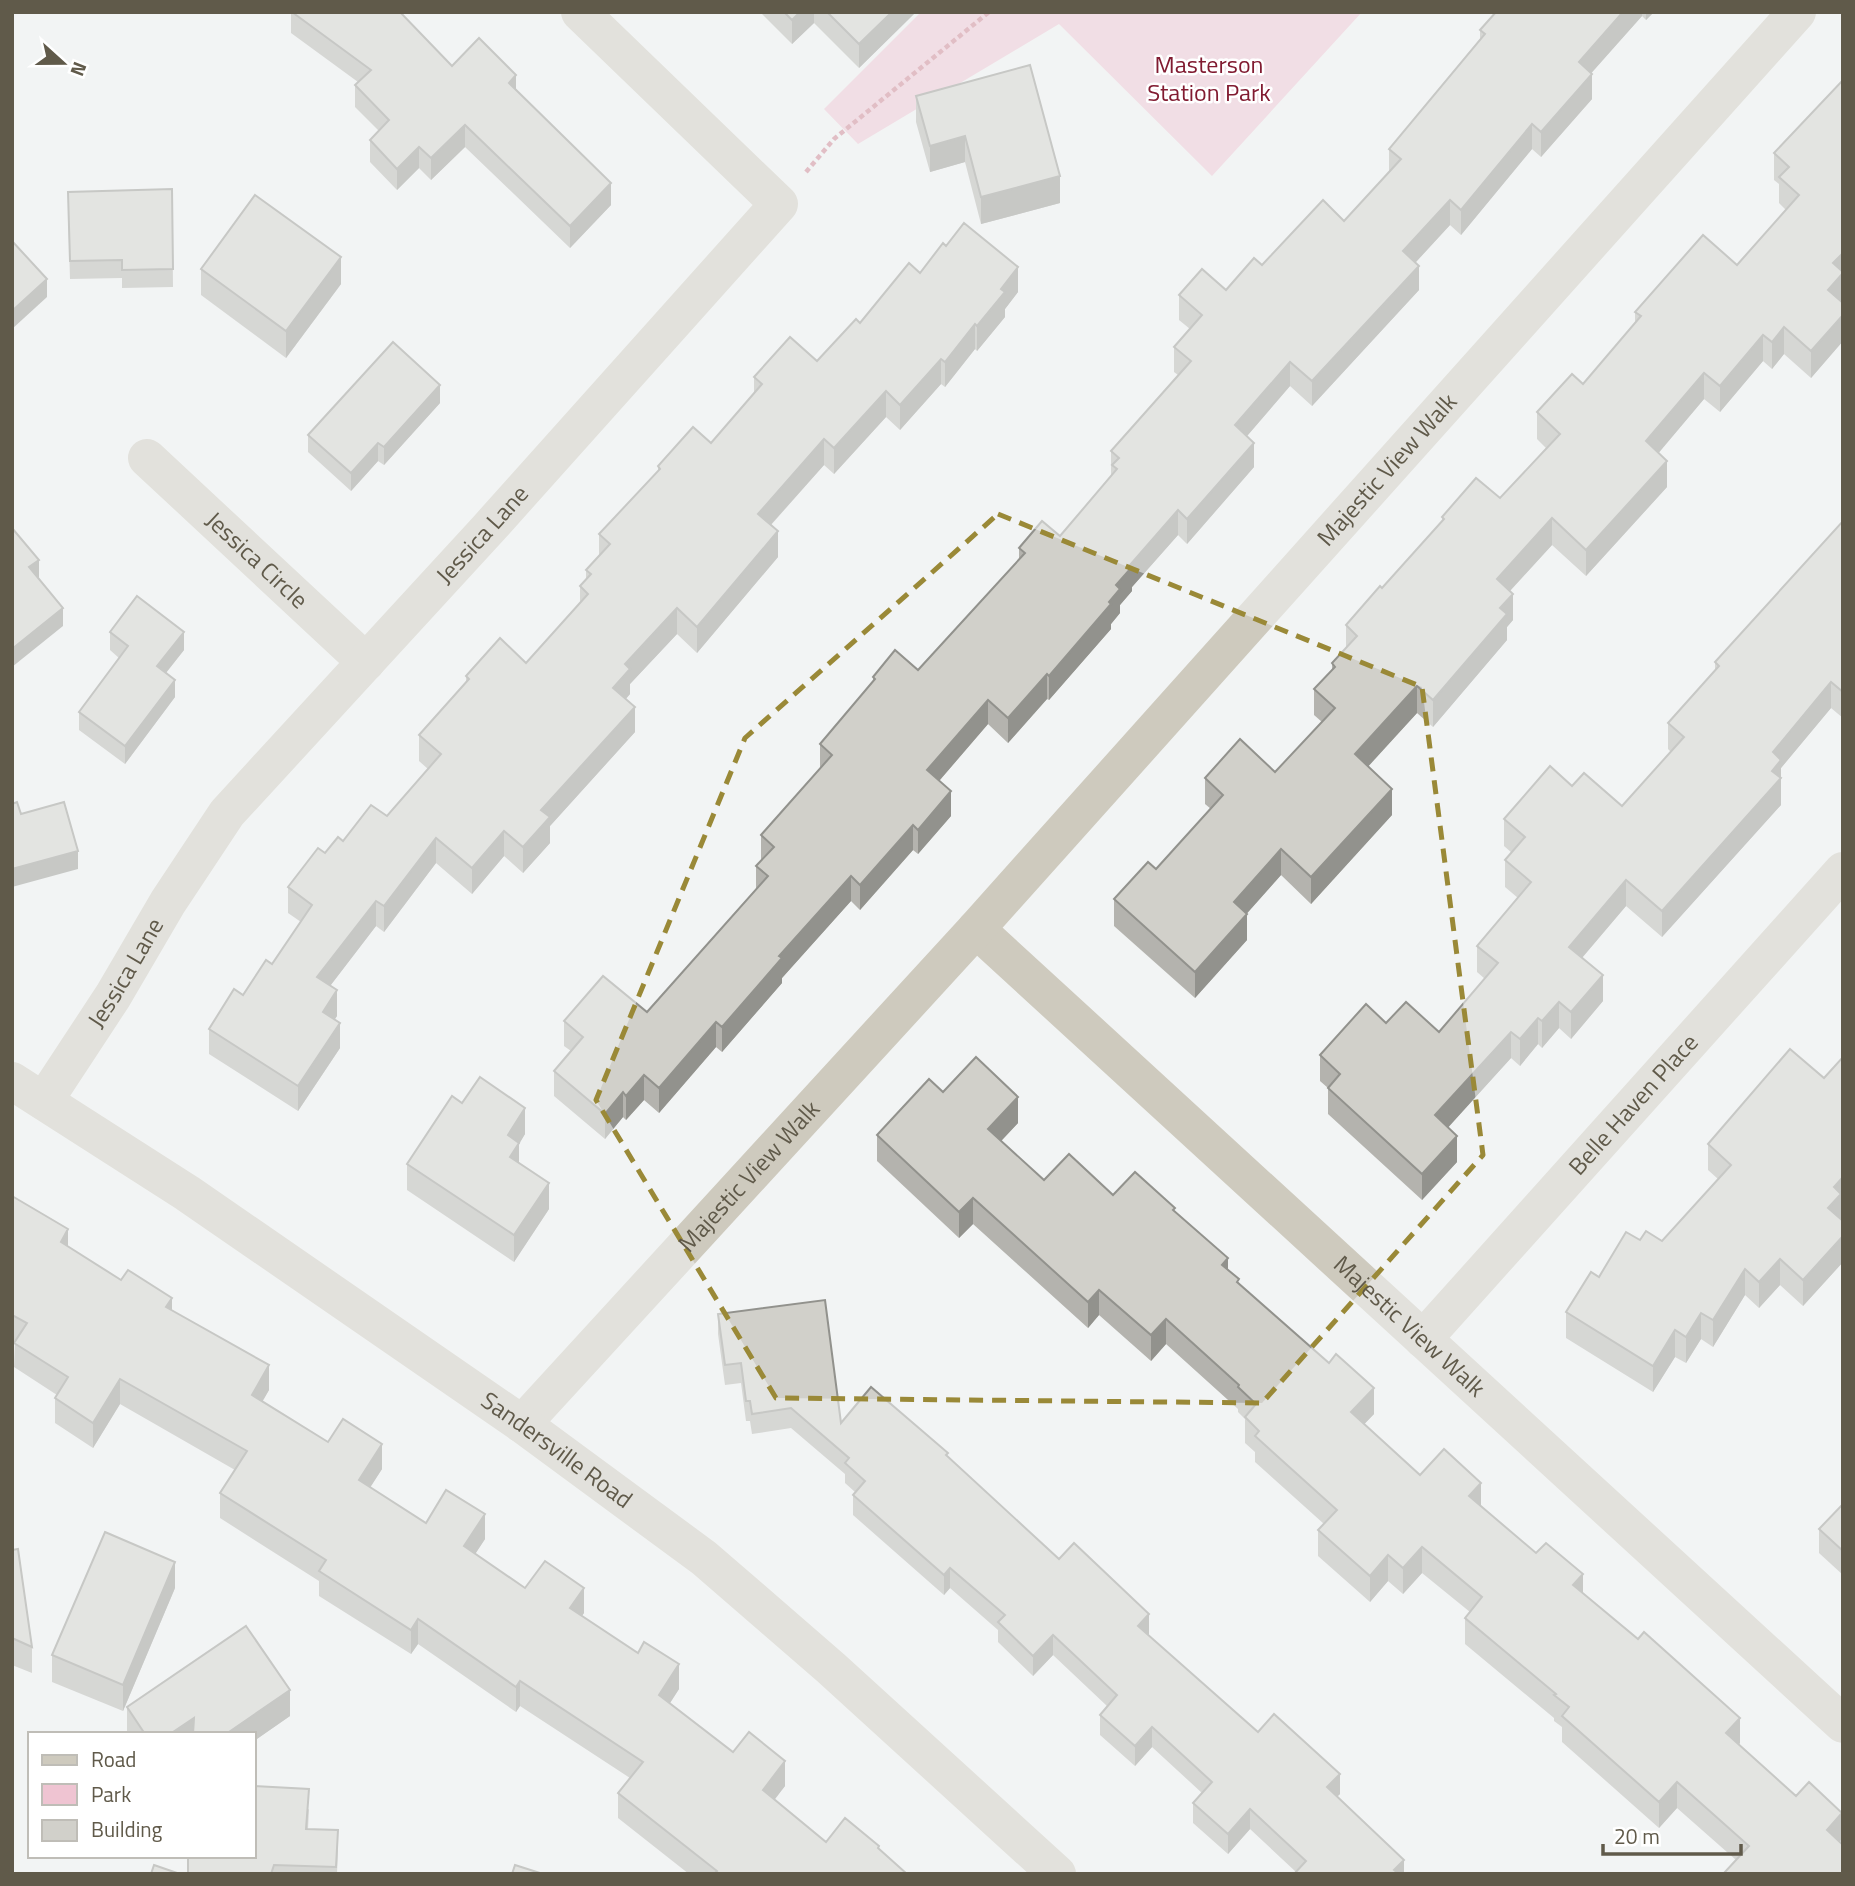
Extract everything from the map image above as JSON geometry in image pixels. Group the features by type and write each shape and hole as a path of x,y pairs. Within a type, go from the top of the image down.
{"street":[{"path":"580,12 779,204"},
{"name":"Majestic View Walk","path":"522,1424 976,929 1797,12"},
{"name":"Jessica Lane","path":"28,1091 113,996 169,902 227,813 779,204"},
{"name":"Jessica Circle","path":"147,458 366,662"},
{"name":"Belle Haven Place","path":"1423,1339 1843,870"},
{"name":"Majestic View Walk","path":"976,929 1843,1724"},
{"name":"Sandersville Road","path":"28,1091 187,1194 522,1424 704,1558 831,1668 1057,1874"}],"path":[{"path":"779,204 834,139 989,12"}],"highlighted area":[{"path":"998,514 1422,687 1483,1155 1262,1403 776,1398 596,1100 745,738"}],"green space":[{"name":"Masterson Station Park","path":"921,12 1362,12 1212,176 1059,24 858,144 824,109"}],"building":[{"path":"292,12 400,12 452,66 479,38 516,75 509,83 611,183 570,226 465,125 431,158 419,147 397,169 370,140 389,120 355,85 371,70"},
{"path":"784,12 800,12 792,20"},
{"path":"827,12 892,12 859,44"},
{"path":"1496,12 1623,12 1579,62 1592,74 1541,132 1532,124 1461,210 1450,200 1403,251 1419,266 1312,381 1290,362 1235,425 1254,443 1187,519 1178,510 1130,565 1132,567 1116,585 1120,589 1109,602 1111,604 1049,676 1047,674 1008,718 988,700 927,770 951,791 918,830 913,825 860,885 851,876 779,956 782,958 722,1027 716,1022 659,1088 644,1075 626,1096 623,1092 605,1114 554,1071 583,1037 564,1021 603,976 647,1012 768,876 756,866 774,847 761,835 832,755 820,744 875,679 873,677 895,650 918,670 1025,553 1019,548 1042,521 1060,536 1117,469 1112,465 1119,458 1111,451 1191,361 1174,347 1202,315 1179,295 1202,269 1226,290 1254,258 1262,265 1323,200 1344,221 1401,159 1389,149 1485,34 1480,30"},
{"path":"1030,65 1060,176 981,197 965,136 930,146 916,96"},
{"path":"1843,80 1843,253 1833,263 1843,273 1828,290 1843,303 1843,315 1811,351 1784,327 1772,342 1763,335 1720,386 1704,373 1646,441 1667,461 1586,550 1552,518 1497,579 1513,594 1500,608 1507,614 1433,700 1417,686 1355,754 1392,789 1311,877 1281,849 1234,902 1247,914 1195,972 1114,899 1148,862 1156,869 1223,795 1205,778 1240,739 1275,772 1335,708 1314,689 1335,667 1332,663 1357,636 1346,625 1444,519 1442,517 1476,478 1500,498 1560,434 1537,412 1572,374 1583,384 1641,316 1635,312 1703,235 1737,265 1799,195 1779,177 1789,167 1774,153"},
{"path":"172,189 173,269 122,270 122,260 70,261 68,192"},
{"path":"255,195 341,257 286,331 201,269"},
{"path":"964,223 1018,267 1001,289 1005,292 945,362 941,359 900,405 886,391 834,448 824,439 758,514 778,531 697,627 677,608 625,664 630,669 613,688 635,707 541,810 550,817 523,847 504,831 472,868 436,838 384,906 376,901 317,977 337,990 323,1012 340,1023 298,1086 209,1029 234,989 243,995 266,960 272,964 312,905 288,887 318,848 325,853 338,837 343,841 371,805 387,816 441,754 419,735 469,679 466,676 500,638 526,663 588,594 580,586 591,574 586,570 610,544 599,534 660,469 658,466 693,427 711,443 762,384 754,377 790,337 817,361 856,319 860,323 909,263 920,273 943,243 946,246"},
{"path":"12,241 47,279 12,311"},
{"path":"393,342 440,385 384,447 378,443 351,473 308,435"},
{"path":"1843,521 1843,692 1831,682 1773,752 1781,760 1772,771 1781,778 1662,911 1626,880 1569,947 1603,975 1571,1012 1559,1002 1542,1021 1538,1018 1520,1039 1511,1032 1435,1115 1457,1136 1422,1174 1328,1088 1340,1074 1320,1055 1366,1004 1386,1023 1406,1002 1439,1032 1498,963 1477,946 1531,882 1505,860 1525,837 1504,819 1550,766 1572,786 1584,773 1622,806 1684,737 1668,723 1719,666 1715,662"},
{"path":"12,528 39,560 29,567 63,608 12,649"},
{"path":"137,596 184,632 157,666 175,680 125,746 79,712 128,646 110,632"},
{"path":"17,802 21,814 64,802 78,851 12,869 12,804"},
{"path":"1790,1049 1824,1078 1843,1057 1843,1177 1834,1187 1841,1194 1828,1208 1843,1221 1843,1236 1803,1280 1780,1259 1759,1282 1745,1269 1713,1320 1701,1313 1686,1337 1675,1330 1653,1366 1566,1312 1591,1272 1599,1277 1626,1232 1640,1240 1646,1231 1662,1241 1731,1165 1708,1144"},
{"path":"976,1057 1018,1097 988,1129 1044,1180 1069,1154 1113,1195 1135,1172 1228,1258 1222,1265 1239,1279 1237,1282 1329,1363 1336,1354 1374,1388 1351,1412 1420,1475 1444,1449 1481,1483 1469,1496 1536,1553 1546,1543 1583,1574 1573,1585 1638,1639 1644,1632 1740,1718 1726,1733 1796,1796 1809,1782 1842,1813 1827,1830 1843,1845 1843,1874 1725,1874 1749,1846 1677,1782 1659,1802 1562,1716 1569,1707 1465,1618 1482,1597 1422,1547 1403,1568 1388,1555 1370,1576 1318,1530 1337,1510 1255,1436 1259,1431 1245,1417 1256,1404 1239,1385 1166,1319 1151,1335 1099,1290 1088,1302 973,1198 959,1212 877,1135 929,1079 943,1092"},
{"path":"480,1077 525,1108 508,1135 519,1143 510,1157 549,1183 514,1235 407,1164 452,1096 462,1103"},
{"path":"12,1196 68,1229 61,1242 121,1280 128,1270 172,1298 166,1307 269,1365 252,1395 328,1442 343,1419 382,1444 359,1480 426,1523 446,1490 485,1514 464,1546 525,1588 545,1561 584,1588 570,1608 638,1653 644,1642 679,1664 659,1695 733,1752 749,1732 785,1761 763,1790 826,1842 845,1818 907,1874 714,1874 717,1871 618,1793 643,1762 520,1681 516,1687 418,1619 411,1630 319,1571 326,1560 220,1493 247,1451 120,1379 93,1423 55,1398 68,1377 14,1343 27,1323 12,1315"},
{"path":"825,1300 841,1423 871,1387 948,1453 946,1455 1059,1559 1074,1543 1149,1614 1138,1626 1258,1732 1274,1714 1340,1774 1327,1787 1404,1860 1394,1870 1399,1874 1294,1874 1306,1861 1250,1809 1228,1834 1193,1803 1212,1782 1152,1727 1135,1746 1100,1715 1117,1695 1053,1635 1033,1656 998,1622 1005,1615 950,1568 944,1575 853,1495 865,1481 845,1463 849,1458 791,1408 752,1414 750,1401 746,1401 741,1363 725,1365 718,1314"},
{"path":"1843,1504 1843,1551 1819,1529"},
{"path":"105,1532 175,1562 123,1685 52,1655"},
{"path":"18,1549 32,1647 12,1638 12,1550"},
{"path":"246,1626 290,1690 229,1732 193,1732 194,1718 173,1732 144,1732 127,1707"},
{"path":"256,1786 309,1789 306,1829 338,1830 336,1867 274,1865 271,1874 188,1874 188,1858 256,1858"},
{"path":"154,1865 180,1874 151,1874"},
{"path":"515,1865 543,1874 512,1874"}]}
